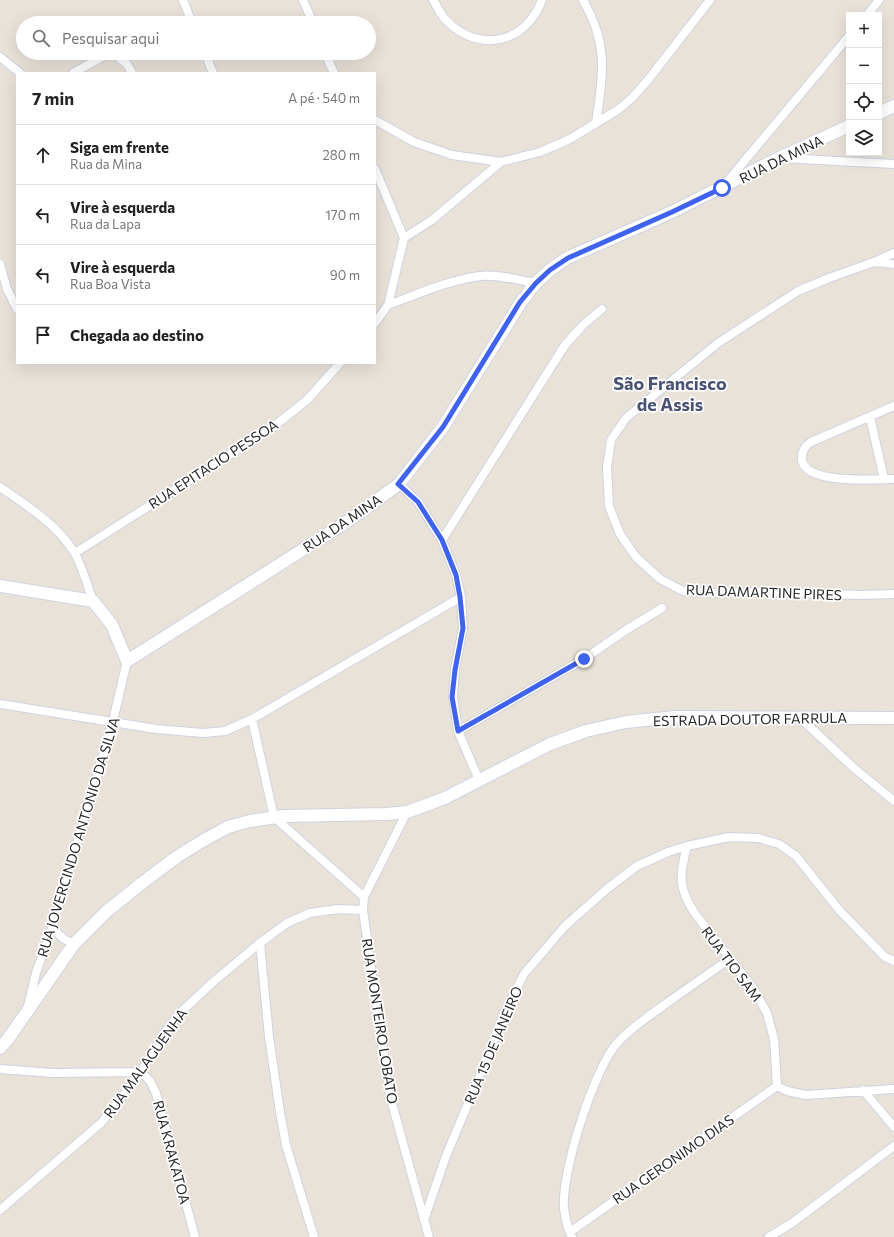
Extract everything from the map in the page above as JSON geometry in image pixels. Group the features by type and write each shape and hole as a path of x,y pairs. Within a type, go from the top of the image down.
{"street":[{"path":"183,0 189,16"},
{"path":"303,0 310,16"},
{"path":"433,0 444,18 461,32 478,40 496,41 509,37 524,27 536,14 542,0"},
{"path":"582,0 590,14 601,47 603,66 602,83 596,123"},
{"path":"376,121 414,142 452,155 501,162 540,152 570,139 619,109 632,98 648,80 710,0"},
{"path":"869,12 879,0"},
{"path":"722,188 846,40"},
{"path":"0,57 19,72"},
{"path":"75,72 97,60"},
{"path":"122,60 127,64 131,72"},
{"path":"208,60 213,72"},
{"path":"328,60 334,72"},
{"path":"882,112 894,106"},
{"name":"RUA DA MINA","path":"127,661 348,521 398,484 443,427 520,302 536,283 550,270 568,258 672,212 779,158 846,127"},
{"path":"779,158 894,164"},
{"path":"404,238 432,220 501,162"},
{"path":"376,172 404,238 388,305 376,322"},
{"name":"RUA DAMARTINE PIRES","path":"894,253 798,291 718,343 626,418 611,440 607,467 609,506 620,534 636,557 660,579 683,591 860,595 894,594"},
{"path":"874,262 894,264"},
{"path":"0,264 7,289 16,307"},
{"path":"388,305 446,284 481,276 502,277 536,283"},
{"path":"442,540 565,345 584,324 602,309"},
{"name":"RUA EPITACIO PESSOA","path":"75,553 273,427 307,400 339,364"},
{"path":"894,406 811,442 804,449 802,459 804,466 809,471 817,475 832,478 894,479"},
{"path":"870,417 884,479"},
{"path":"398,484 418,502 442,540 456,575 463,628 455,670 452,697 458,731 479,780"},
{"path":"0,487 38,513 56,529 75,553 93,601 112,625 127,661"},
{"path":"0,586 93,601"},
{"path":"0,704 156,729 203,733 225,731 252,719 460,597"},
{"path":"458,731 584,659 626,630 662,608"},
{"name":"RUA JOVERCINDO ANTONIO DA SILVA","path":"26,1012 36,973 52,928 113,721 127,661"},
{"name":"ESTRADA DOUTOR FARRULA","path":"0,1048 8,1039 74,944 107,911 142,883 204,840 228,827 274,817 387,814 407,812 445,798 550,744 586,731 626,722 675,717 894,718"},
{"path":"798,717 854,768 894,801"},
{"path":"252,719 274,817 364,897"},
{"name":"RUA MONTEIRO LOBATO","path":"407,812 364,897 363,910 390,1096 429,1237"},
{"name":"RUA 15 DE JANEIRO","path":"424,1220 446,1156 503,1016 524,974 565,926 608,888 637,866 668,852 687,846 729,837 758,838 778,844 796,856 840,911 885,957 894,961"},
{"name":"RUA TIO SAM","path":"687,846 681,877 682,889 687,902 753,988 767,1013 774,1039 777,1086"},
{"name":"RUA MALAGUENHA","path":"0,1210 101,1123 141,1072 164,1033 181,1012 213,982 260,943 287,923 310,913 338,909 363,910"},
{"path":"52,928 64,939 74,944"},
{"path":"260,943 269,1037 286,1145 314,1237"},
{"path":"571,1234 564,1208 566,1176 574,1144 586,1107 604,1061 617,1043 639,1023 730,959"},
{"path":"0,1069 53,1073 141,1072"},
{"name":"RUA KRAKATOA","path":"141,1072 150,1081 156,1093 195,1237"},
{"path":"777,1086 787,1091 806,1095 894,1089"},
{"name":"RUA GERONIMO DIAS","path":"571,1234 777,1086"},
{"path":"863,1090 894,1127"},
{"path":"769,1237 792,1223 894,1146"}],"district":[{"name":"São Francisco de Assis","path":"670,393"}],"route":[{"path":"584,659 458,731 452,697 455,670 463,628 456,575 442,540 418,502 398,484 408,474 443,427 520,302 536,283 550,270 568,258 595,245 672,212 722,188"}]}
